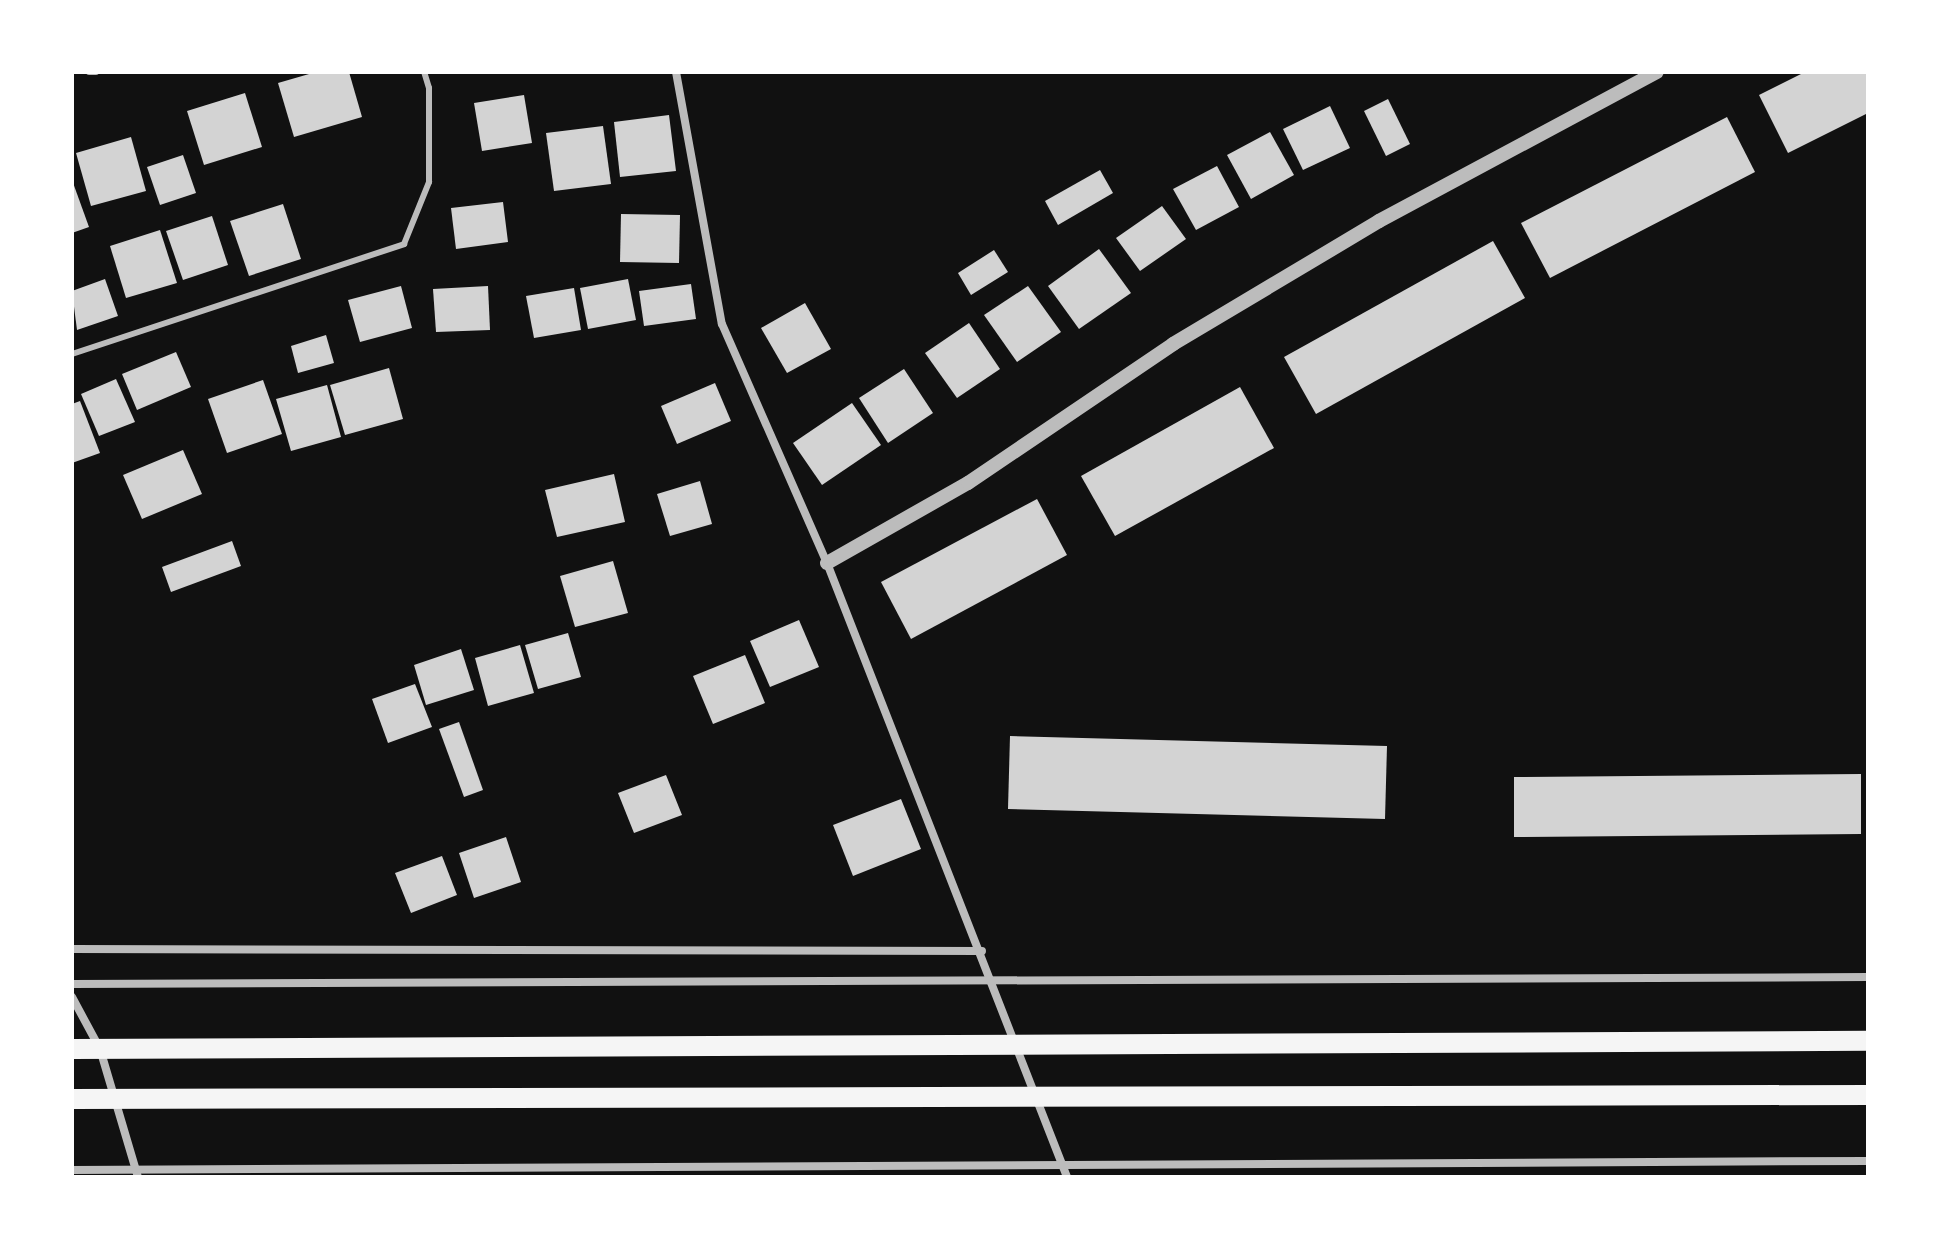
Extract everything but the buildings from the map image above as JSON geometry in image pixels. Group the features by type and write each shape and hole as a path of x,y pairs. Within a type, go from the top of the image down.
{"main road":[{"path":"72,1049 1868,1041"},
{"path":"72,1099 1038,1100 1868,1095"}],"street":[{"path":"676,72 722,324 827,563 982,951 1067,1177"},
{"path":"827,563 968,483 1173,344 1379,221 1657,72"},
{"path":"72,949 982,951"},
{"path":"72,984 1868,977"},
{"path":"72,997 100,1049 112,1099 137,1173"},
{"path":"72,1170 137,1173 1868,1161"}],"lane":[{"path":"89,72 96,72"},
{"path":"72,354 404,244 429,182 429,88 424,72"}]}
